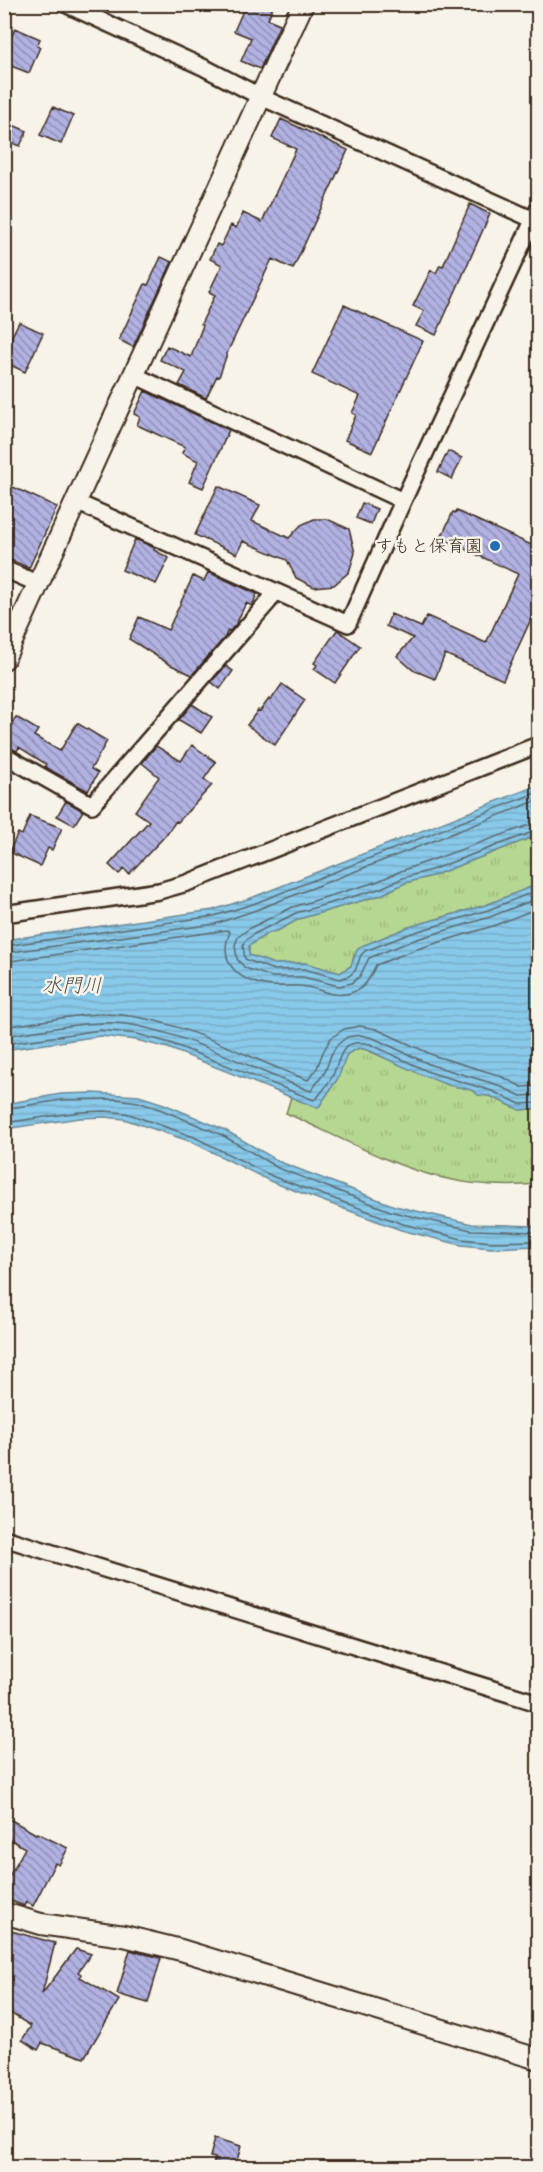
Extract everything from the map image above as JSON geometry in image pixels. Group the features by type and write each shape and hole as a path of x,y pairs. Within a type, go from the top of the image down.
{"street":[{"path":"65,4 205,68 261,97 536,215 348,624 76,502"},
{"path":"4,659 303,4"},
{"path":"134,375 404,501"},
{"path":"4,568 39,584"},
{"path":"4,755 92,805 269,601 275,591"},
{"path":"4,914 159,891 187,883 538,745"},
{"path":"4,1538 538,1703"},
{"path":"4,1913 41,1924 124,1936 180,1950 538,2059"}],"green space":[{"path":"538,835 538,884 486,905 409,927 362,946 354,956 351,966 340,973 305,963 274,964 249,955 249,946 268,933 299,919 381,895 405,883 432,876"},
{"path":"359,1048 438,1081 469,1089 479,1095 490,1096 520,1110 538,1108 538,1184 478,1184 424,1173 363,1149 286,1113 291,1097 318,1108 338,1078 347,1054"}],"water":[{"name":"水門川","path":"538,785 538,835 432,876 405,883 381,895 299,919 268,933 249,946 249,955 274,964 305,963 340,973 351,966 357,950 362,946 409,927 486,905 538,884 538,1108 520,1110 490,1096 478,1095 468,1089 437,1081 359,1048 347,1054 338,1078 318,1108 168,1048 136,1040 100,1036 5,1050 5,940 213,910 251,898"},
{"path":"93,1093 139,1096 164,1104 225,1130 280,1162 395,1206 472,1224 538,1226 538,1246 491,1248 461,1245 401,1230 272,1182 192,1142 124,1119 80,1118 5,1129 5,1104 61,1094"}],"building":[{"path":"246,4 274,4 268,19 280,24 260,69 241,61 251,38 234,31"},
{"path":"15,28 40,39 37,46 40,47 29,73 6,64 12,45 9,43"},
{"path":"53,107 73,116 61,144 40,135"},
{"path":"281,119 348,150 293,269 272,259 228,351 219,377 217,376 206,398 179,385 186,372 160,360 167,346 191,357 203,325 201,324 215,295 209,292 222,265 210,259 217,244 221,246 231,225 236,228 243,213 262,222 296,149 272,138"},
{"path":"10,124 27,131 20,146 4,140"},
{"path":"470,204 490,214 436,335 416,326 424,311 413,306 431,270 436,273 440,265 443,266"},
{"path":"161,257 172,262 133,347 119,340 145,284 148,285"},
{"path":"344,305 423,341 372,452 345,440 356,415 352,413 360,396 312,374"},
{"path":"19,322 43,333 25,372 4,362 4,352"},
{"path":"145,391 229,430 203,488 189,482 198,461 182,453 185,447 137,425 140,417 134,414"},
{"path":"448,451 462,458 452,479 438,472"},
{"path":"4,483 57,507 29,568 4,557"},
{"path":"218,486 260,505 252,521 289,538 301,525 314,519 327,519 349,529 355,553 349,572 334,585 314,587 296,578 287,560 243,541 237,554 195,535"},
{"path":"362,503 377,509 371,524 356,518"},
{"path":"457,511 538,548 538,604 503,680 445,654 435,679 413,670 397,656 413,638 386,626 391,614 421,627 427,616 486,643 518,574 441,538 453,512"},
{"path":"135,539 155,548 154,550 169,558 156,584 122,570"},
{"path":"208,572 257,594 252,606 246,603 236,624 230,631 228,630 225,637 192,675 169,664 129,639 139,617 168,630 193,576 204,581"},
{"path":"337,630 360,646 335,683 314,669 317,665 314,663"},
{"path":"226,666 233,671 220,689 211,682"},
{"path":"282,684 305,700 275,745 247,725 258,710 260,711 269,699 271,700"},
{"path":"192,704 212,717 201,733 179,720"},
{"path":"16,717 38,730 34,736 60,751 77,723 107,741 91,769 98,773 88,791 45,767 46,764 19,747 17,751 4,745 4,735"},
{"path":"192,745 216,762 204,779 212,785 129,874 124,869 119,874 109,865 149,821 135,811 159,777 142,763 156,746 181,761"},
{"path":"66,801 83,811 74,825 57,816"},
{"path":"30,816 62,828 52,850 48,848 40,866 9,852 18,833 22,835"},
{"path":"4,1816 68,1848 59,1865 55,1863 33,1906 26,1902 24,1906 4,1898 4,1886 25,1848 4,1836"},
{"path":"4,1929 55,1943 42,1994 76,1949 91,1954 78,1972 81,1974 80,1977 119,2000 84,2058 42,2043 38,2050 22,2040 31,2026 4,2009"},
{"path":"130,1950 161,1958 148,2003 117,1994"},
{"path":"215,2138 241,2146 235,2168 212,2168 215,2158 210,2157"}],"place":[{"name":"すもと保育園","path":"495,546"}]}
